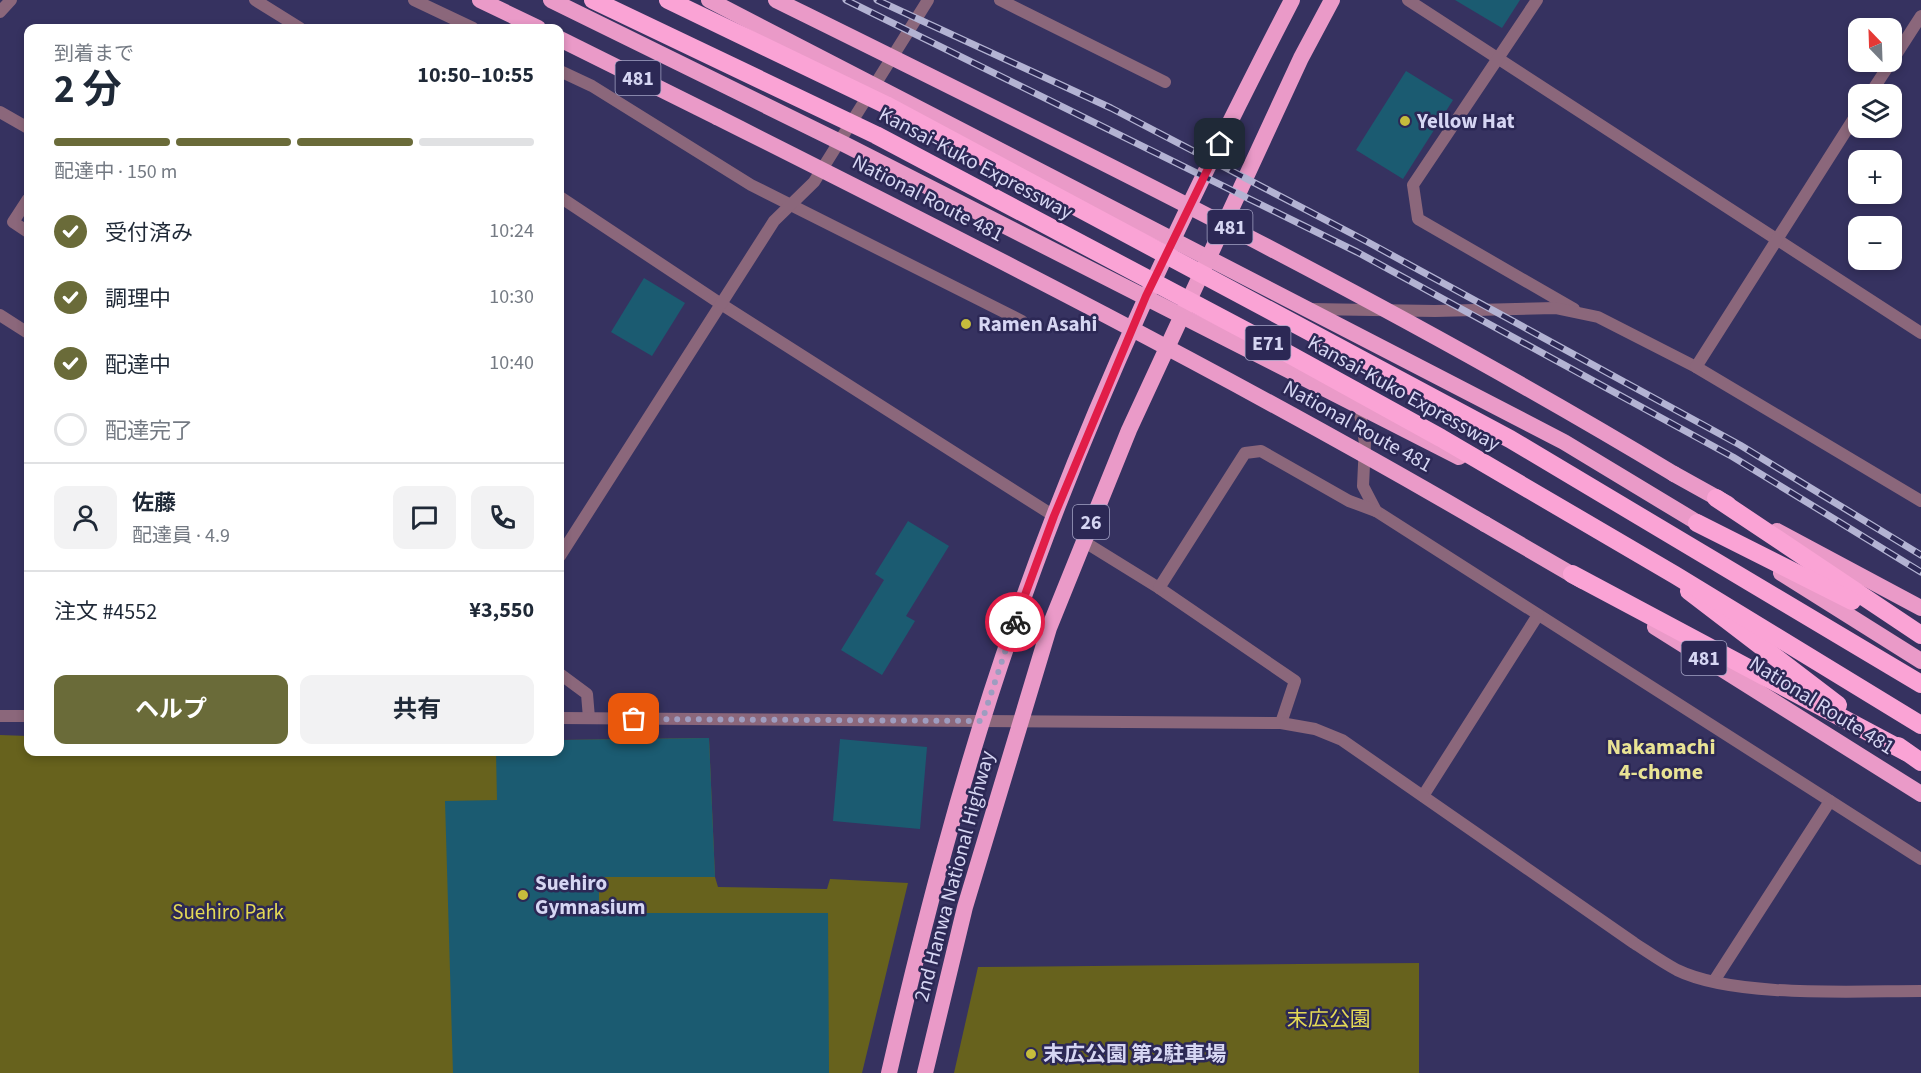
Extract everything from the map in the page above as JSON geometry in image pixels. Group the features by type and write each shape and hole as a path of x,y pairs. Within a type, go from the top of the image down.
{"highway":[{"path":"480,0 530,24"},
{"name":"481","path":"551,0 839,141 1146,296 1359,408 1477,466 1689,591 1921,734"},
{"name":"Kansai-Kuko Expressway","path":"593,0 876,135 1265,341 1441,438 1675,575 1921,725"},
{"name":"Kansai-Kuko Expressway","path":"668,0 886,105 1510,439 1921,684"},
{"name":"481","path":"709,0 1564,442 1921,661"},
{"name":"481","path":"776,0 1273,249 1555,402 1716,498 1921,608"},
{"name":"2nd Hanwa National Highway","path":"890,1073 918,948 982,721 1054,516 1146,296 1292,0"},
{"name":"2nd Hanwa National Highway","path":"925,1073 965,907 1049,628 1129,430 1210,260 1301,58 1332,0"},
{"name":"National Route 481","path":"564,41 973,246 1213,372 1572,574 1921,794"},
{"path":"1716,498 1919,634"},
{"path":"1697,523 1919,634"},
{"path":"1572,574 1914,757"},
{"path":"1689,591 1807,683 1914,757"}],"street":[{"path":"0,12 11,0"},
{"path":"255,0 294,24"},
{"path":"414,0 465,24"},
{"path":"564,550 774,221 814,182 928,0"},
{"path":"1000,0 1165,82"},
{"path":"1408,0 1921,333"},
{"path":"1537,0 1413,185 1418,219 1582,314"},
{"path":"1902,44 1921,16"},
{"path":"564,73 592,86 751,185 1022,321"},
{"path":"0,112 24,126"},
{"path":"1696,367 1848,128"},
{"path":"564,200 721,304 1054,516"},
{"path":"24,205 13,222 24,229"},
{"path":"1306,309 1436,311 1555,308 1598,316 1696,367 1921,501"},
{"path":"0,315 24,330"},
{"path":"1359,408 1365,443 1363,486 1376,511"},
{"path":"1159,588 1245,453 1261,451 1349,501 1376,511 1921,859"},
{"path":"1083,541 1159,588 1295,681 1281,723"},
{"path":"1423,796 1538,615"},
{"path":"564,677 587,694 589,718"},
{"path":"0,716 24,716"},
{"path":"564,718 1281,723 1315,729 1342,740 1634,944 1678,970 1713,981 1744,986 1827,991 1921,991"},
{"path":"1713,981 1830,801"}],"green space":[{"name":"Suehiro Park","path":"0,735 24,736 24,756 564,756 564,740 709,738 715,877 718,887 827,889 830,879 908,883 862,1073 0,1073"},
{"name":"末広公園","path":"1419,963 1419,1073 954,1073 978,967"}],"building":[{"path":"1455,0 1520,0 1502,28"},
{"path":"1406,71 1453,100 1403,179 1356,150"},
{"path":"644,278 685,303 652,356 611,332"},
{"path":"908,521 949,546 906,616 915,621 882,675 841,650 884,580 875,574"},
{"name":"Suehiro Gymnasium","path":"709,738 715,877 599,877 599,913 828,913 829,1073 453,1073 445,801 497,800 496,756 564,756 564,740"},
{"path":"840,739 927,747 920,829 833,821"}],"railway":[{"path":"846,0 1357,252 1733,457 1921,572"},
{"path":"877,0 1111,108 1364,240 1740,445 1921,555"}],"way so far":[{"path":"634,719 982,721 1015,622"}],"place":[{"name":"Yellow Hat","path":"1405,121"},
{"name":"Ramen Asahi","path":"966,324"},
{"name":"Suehiro Gymnasium","path":"523,895"},
{"name":"末広公園 第2駐車場","path":"1031,1054"}],"district":[{"name":"Nakamachi 4-chome","path":"1661,758"}],"route":[{"path":"1015,622 1054,516 1146,296 1220,144"}]}
